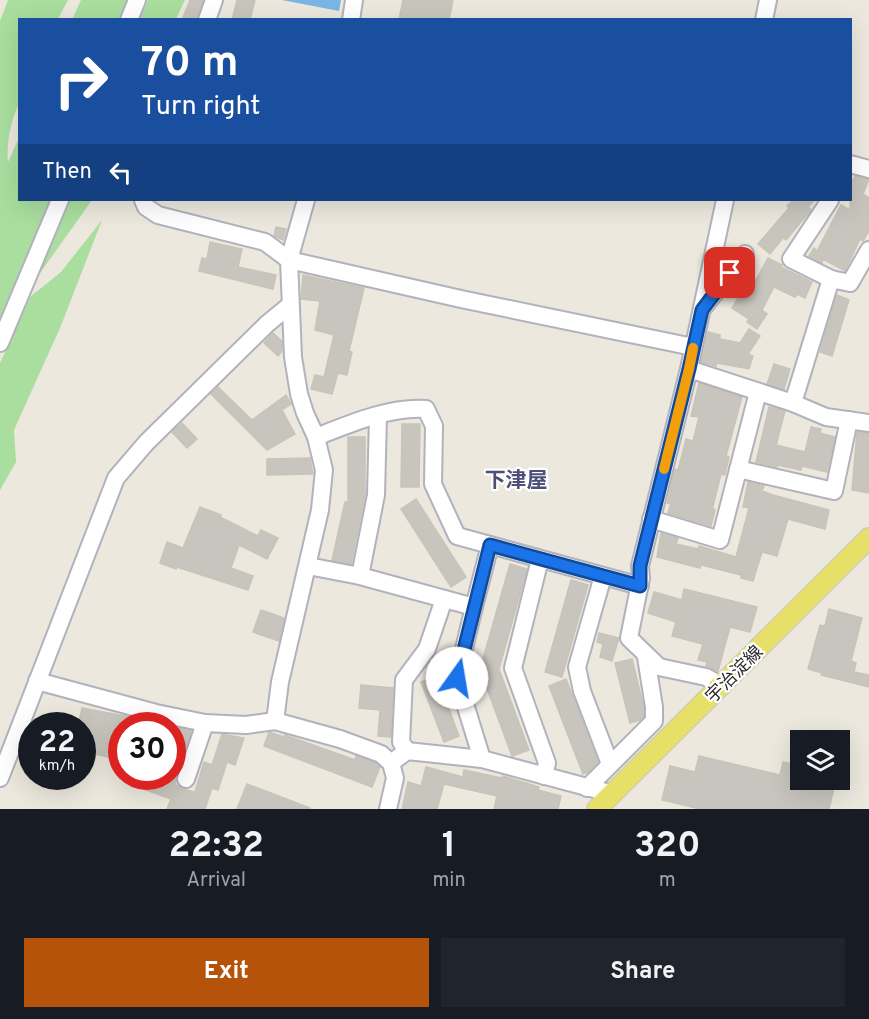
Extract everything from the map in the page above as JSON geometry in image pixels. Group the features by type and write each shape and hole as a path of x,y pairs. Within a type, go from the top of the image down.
{"main road":[{"name":"宇治淀線","path":"597,809 869,538"}],"street":[{"path":"130,18 137,0"},
{"path":"208,18 214,0"},
{"path":"351,18 354,0"},
{"path":"764,18 768,0"},
{"path":"0,343 60,201"},
{"path":"143,201 146,207 158,215 265,242 289,260 461,299 693,347"},
{"path":"275,722 280,682 320,510 324,470 316,437 299,394 293,357 289,260 306,201"},
{"path":"722,686 706,677 659,667 646,657 629,638 640,586 640,566 689,369 724,201"},
{"path":"829,201 791,259 831,279 850,283 869,250"},
{"path":"702,310 744,254"},
{"path":"793,403 831,279"},
{"path":"0,778 116,478 146,443 267,324 290,305"},
{"path":"689,369 793,403 826,417 869,423"},
{"path":"651,519 720,540 758,392"},
{"path":"316,437 350,423 412,408 426,409 434,426 433,484 457,536 640,586"},
{"path":"360,576 376,495 378,416"},
{"path":"738,468 834,491 849,420"},
{"path":"483,759 457,678 490,545"},
{"path":"540,559 513,668 548,763 544,776"},
{"path":"308,566 360,576 474,607"},
{"path":"603,576 577,667 582,691 610,764"},
{"path":"407,751 401,742 404,680 427,649 444,599"},
{"path":"587,788 654,721 646,657"},
{"path":"37,681 130,712"},
{"path":"186,722 246,725 275,722 340,739 381,754 391,763 395,778 388,809"},
{"path":"186,779 205,723"},
{"path":"391,763 407,751 483,759 613,794"}],"green space":[{"path":"8,0 68,0 59,18 18,18 18,106 10,132 8,162 18,140 18,201 50,201 0,318 0,21"},
{"path":"81,0 130,0 121,18 73,18"},
{"path":"148,0 185,0 176,18 140,18"},
{"path":"68,201 91,201 38,276"},
{"path":"102,220 60,328 14,430 16,462 0,490 0,363 30,297 61,272"}],"water":[{"path":"282,0 341,0 339,11"}],"building":[{"path":"190,0 203,0 198,18 183,18"},
{"path":"237,0 255,0 250,18 232,18"},
{"path":"403,0 453,0 449,18 399,18"},
{"path":"855,176 869,179 863,194 869,198 869,231 863,241 860,239 845,271 823,259 822,263 809,256 814,248 817,251 841,205 850,210 852,181"},
{"path":"792,201 814,201 808,207 811,210 786,240 783,238 770,254 758,244 789,208 787,206"},
{"path":"276,227 286,229 283,240 274,236"},
{"path":"210,242 242,249 238,267 276,275 273,289 199,271 202,258 207,259"},
{"path":"768,258 812,282 805,298 797,294 795,297 774,287 762,310 767,314 757,329 747,322 749,319 732,308 738,298 741,299 750,283 752,285"},
{"path":"303,275 364,288 349,351 352,352 347,375 338,373 332,394 311,389 315,375 324,377 334,335 315,330 320,301 301,299"},
{"path":"837,295 849,300 832,356 820,352"},
{"path":"749,329 760,336 748,354 753,356 749,369 701,362 708,332 720,335 720,339 740,343"},
{"path":"273,333 282,341 282,351 278,356 264,343"},
{"path":"774,364 790,369 784,389 767,384"},
{"path":"699,383 742,397 726,456 729,457 725,475 721,474 713,506 715,510 711,526 668,513 671,504 667,503 675,469 678,470 686,439 693,441 699,417 691,416"},
{"path":"218,387 252,420 286,395 291,404 282,410 295,434 267,450 211,394"},
{"path":"769,407 785,411 776,445 805,452 811,427 821,429 820,433 835,437 827,472 802,466 801,470 756,462"},
{"path":"182,423 197,439 187,448 172,432"},
{"path":"402,424 420,424 419,487 401,487"},
{"path":"857,432 869,433 869,493 852,490"},
{"path":"348,437 365,437 365,496 351,564 332,560 345,502 348,503"},
{"path":"310,458 313,474 267,475 267,459"},
{"path":"748,482 764,486 762,491 773,495 829,510 825,529 788,519 777,556 762,552 753,581 741,578 741,575 701,565 700,568 657,557 661,533 678,538 676,544 698,549 699,546 736,557 749,508 743,507"},
{"path":"416,499 466,577 451,587 401,509"},
{"path":"200,507 221,515 220,517 258,536 261,530 278,538 267,559 239,545 231,568 253,576 248,590 160,563 167,542 183,548"},
{"path":"510,564 527,569 499,669 529,750 512,756 479,667"},
{"path":"571,580 588,585 562,677 545,672"},
{"path":"684,589 757,607 750,632 730,627 718,671 706,666 707,662 698,660 703,644 672,636 676,622 648,613 654,592 682,600"},
{"path":"829,609 862,618 851,661 856,663 854,672 869,675 869,687 821,675 822,673 808,669 820,625 825,626"},
{"path":"261,610 284,618 279,641 253,632"},
{"path":"599,633 619,638 612,661 600,657 603,644 597,642"},
{"path":"632,659 644,717 630,723 615,663"},
{"path":"437,676 459,736 444,742 421,682"},
{"path":"566,679 598,762 583,774 549,686"},
{"path":"361,685 393,688 391,737 378,736 380,710 359,708"},
{"path":"82,708 108,713 108,757 96,754 96,712 81,712"},
{"path":"186,730 191,731 186,748"},
{"path":"269,732 284,737 285,735 355,760 356,756 375,763 380,767 372,787 264,746"},
{"path":"222,734 244,738 235,765 227,762 218,790 212,788 205,809 167,809 171,799 146,790 195,792 204,762 212,765"},
{"path":"699,756 780,775 783,762 790,764 790,790 834,790 829,809 700,809 662,800 670,766 695,772"},
{"path":"426,767 463,777 464,770 502,778 503,776 539,787 538,790 561,796 558,809 494,809 497,796 444,784 437,809 402,809 408,782 421,786"},
{"path":"247,784 310,808 310,809 237,809"}],"slow traffic":[{"path":"664,469 693,348"}],"district":[{"name":"下津屋","path":"516,480"}],"route":[{"path":"457,678 490,545 640,586 640,566 702,310 730,273"}]}
